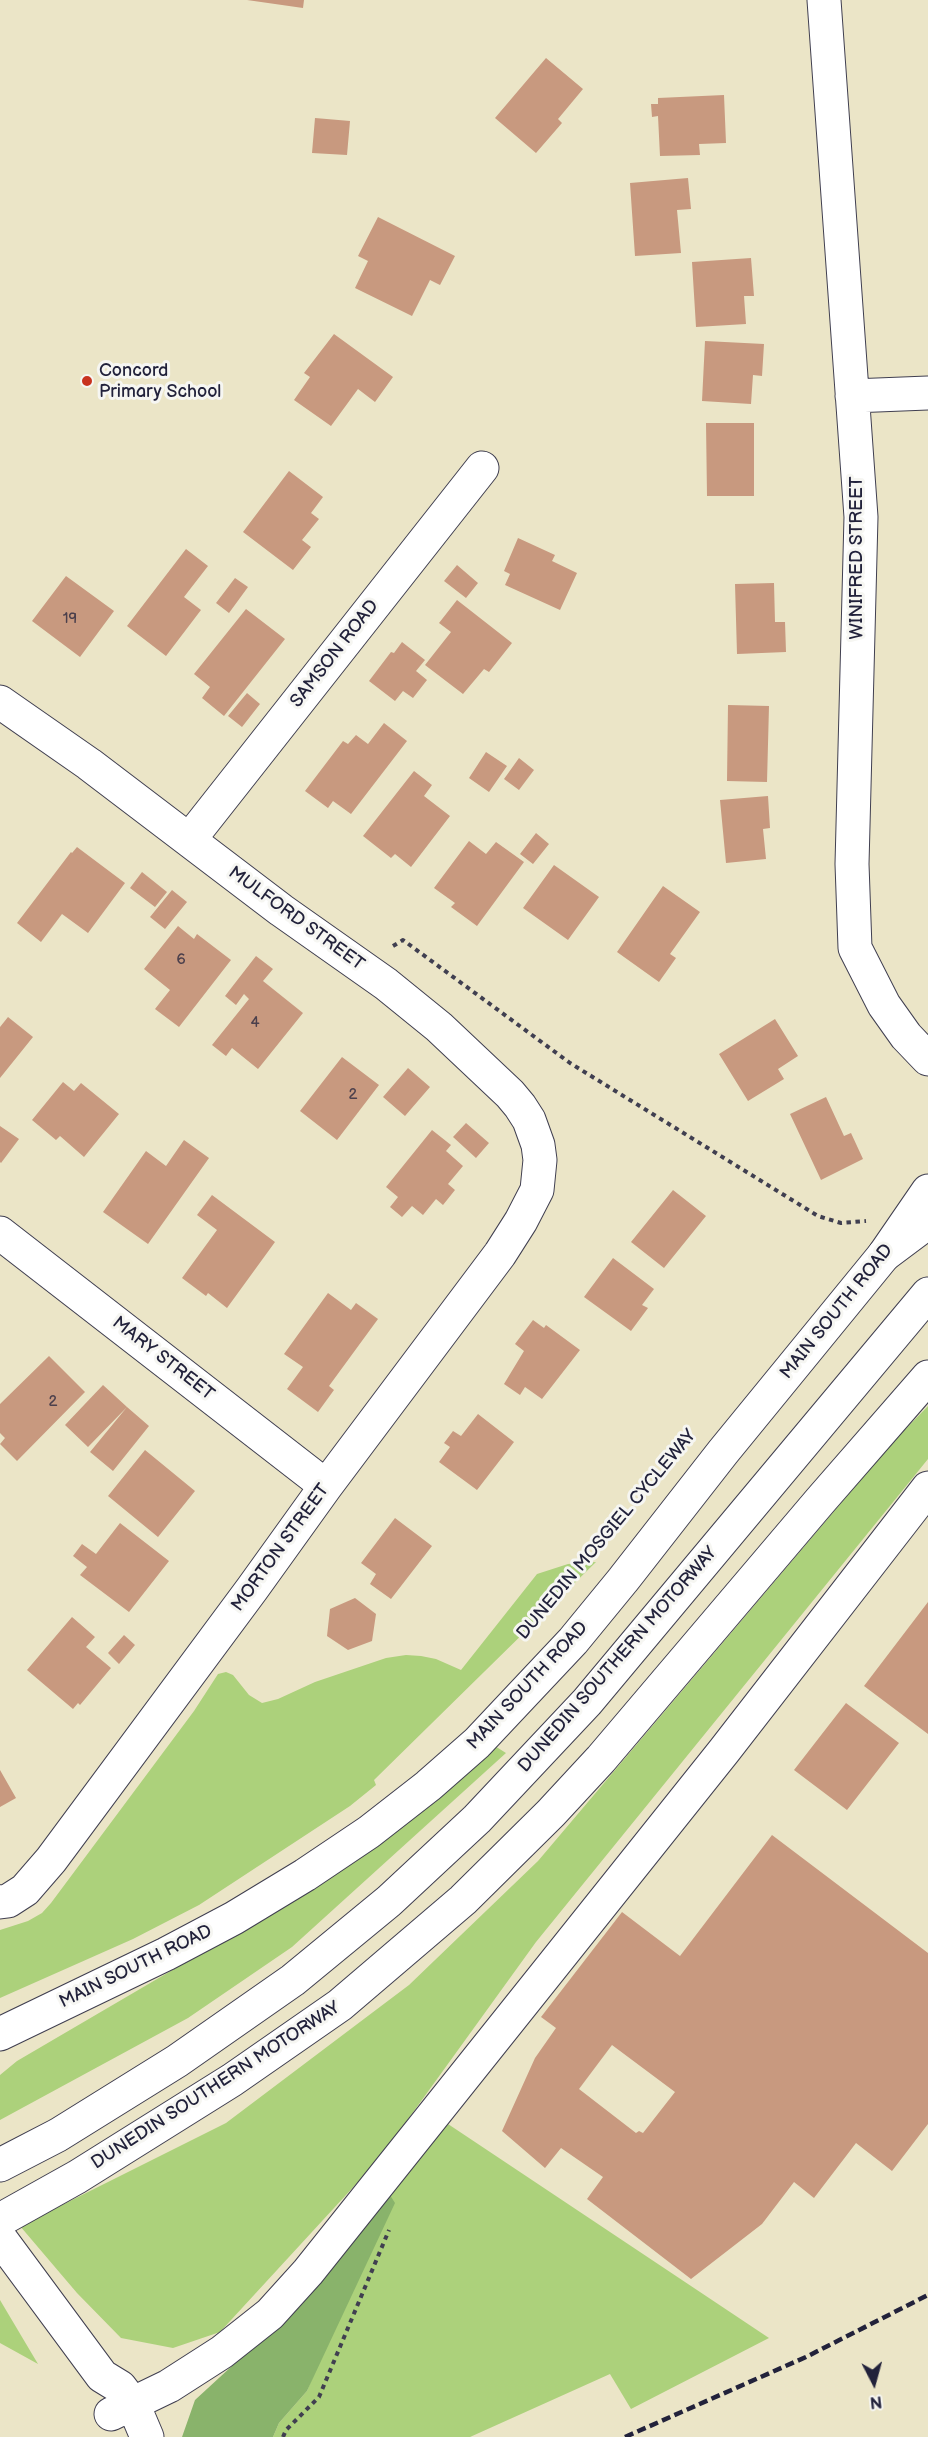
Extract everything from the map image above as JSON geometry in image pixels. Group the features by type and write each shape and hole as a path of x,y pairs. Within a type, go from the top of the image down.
{"main road":[{"name":"WINIFRED STREET","path":"824,0 861,517 852,864 855,948 884,1005 906,1036 928,1059"},
{"path":"852,396 928,393"},
{"name":"SAMSON ROAD","path":"189,840 482,468"},
{"name":"MULFORD STREET","path":"0,702 89,764 439,1027 510,1094 529,1120 538,1145 540,1175"},
{"name":"MORTON STREET","path":"0,1902 25,1890 45,1868 500,1254 531,1204 540,1175"},
{"name":"MAIN SOUTH ROAD","path":"0,2034 166,1954 234,1918 305,1875 369,1832 428,1786 477,1743 573,1641 884,1255 928,1191"},
{"path":"884,1255 928,1222"},
{"name":"MARY STREET","path":"0,1233 326,1486"},
{"name":"DUNEDIN SOUTHERN MOTORWAY","path":"0,2165 58,2135 177,2061 293,1980 389,1901 477,1819 587,1702 928,1294"},
{"name":"DUNEDIN SOUTHERN MOTORWAY","path":"0,2220 77,2177 232,2080 340,2005 464,1900 601,1759 928,1377"},
{"path":"121,2418 222,2352 270,2313 308,2272 716,1760 928,1488"},
{"path":"0,2238 102,2376 120,2387 121,2418"},
{"path":"121,2418 147,2437"}],"path":[{"path":"363,968 403,940 570,1063 818,1216 841,1223 874,1220"},
{"path":"283,2437 286,2430 319,2397 393,2221"}],"green space":[{"path":"928,1406 928,1459 536,1942 380,2158 220,2332 173,2348 121,2338 77,2293 20,2226 226,2123 409,1985 538,1861 891,1444"},
{"path":"596,1562 374,1780 376,1785 350,1806 199,1905 133,1939 0,1998 0,1930 28,1921 42,1913 51,1903 194,1711 218,1674 226,1672 233,1675 249,1695 262,1703 386,1658 406,1655 421,1656 436,1659 461,1670 537,1574 568,1564"},
{"path":"490,1743 506,1753 292,1947 188,2018 0,2120 0,2075 17,2061 251,1924"},
{"path":"448,2124 769,2338 631,2409 610,2374 470,2437 273,2437 279,2423 307,2391 388,2192"},
{"path":"388,2192 395,2203 307,2391 279,2423 273,2437 182,2437 195,2400 245,2354"},
{"path":"0,2300 38,2364 0,2343"}],"building":[{"path":"247,0 304,0 303,8"},
{"path":"546,58 583,89 558,119 562,123 536,153 495,118"},
{"path":"724,95 726,143 699,144 700,155 660,156 658,116 652,117 651,104 658,104 658,98"},
{"path":"315,118 350,121 347,155 312,153"},
{"path":"688,178 691,209 677,210 681,253 635,256 630,183"},
{"path":"378,217 455,256 440,285 430,280 412,316 355,288 368,261 358,256"},
{"path":"751,258 754,296 744,296 746,324 696,327 692,262"},
{"path":"334,334 393,377 375,402 358,389 331,426 294,400 310,377 304,373"},
{"path":"705,341 764,344 762,376 753,375 751,404 702,401"},
{"path":"706,423 754,423 754,496 707,496"},
{"path":"289,471 323,497 311,513 319,519 302,540 311,547 293,570 243,532"},
{"path":"518,538 555,555 552,561 577,573 560,610 505,585 510,574 504,571"},
{"path":"186,549 208,566 184,597 201,610 166,656 127,626"},
{"path":"457,565 478,583 466,598 444,581"},
{"path":"66,576 114,611 80,657 32,621"},
{"path":"235,578 248,587 229,613 216,603"},
{"path":"774,583 775,622 785,622 786,652 737,654 735,584"},
{"path":"457,600 512,643 489,672 484,669 463,694 425,665 451,632 439,623"},
{"path":"246,609 285,639 224,716 202,698 210,687 194,674"},
{"path":"402,642 425,660 416,671 427,680 413,698 403,691 395,701 369,681 391,652 394,653"},
{"path":"247,693 260,704 242,727 228,716"},
{"path":"728,705 769,706 767,782 727,781"},
{"path":"384,723 407,741 351,814 333,801 328,808 305,791 343,741 348,744 356,735 368,744"},
{"path":"486,752 507,766 489,792 469,778"},
{"path":"519,758 534,770 519,790 504,779"},
{"path":"414,771 432,785 424,796 450,816 411,867 395,854 391,858 363,836"},
{"path":"768,796 770,828 763,829 766,859 726,863 720,800"},
{"path":"536,833 549,844 533,864 520,854"},
{"path":"469,841 486,854 496,842 524,862 477,926 451,907 455,903 434,888"},
{"path":"77,847 125,883 88,933 62,914 41,942 17,923"},
{"path":"554,865 599,897 568,940 523,908"},
{"path":"142,872 167,892 155,907 130,888"},
{"path":"663,886 700,912 670,954 676,958 659,982 617,952"},
{"path":"172,890 187,902 165,929 150,917"},
{"path":"178,926 194,939 197,934 231,960 179,1027 155,1009 170,990 144,969"},
{"path":"256,956 273,969 263,981 303,1013 258,1069 232,1048 226,1056 212,1045 249,999 244,994 236,1005 225,996"},
{"path":"8,1017 33,1037 0,1078 0,1027"},
{"path":"775,1019 798,1056 778,1069 784,1079 748,1101 719,1054"},
{"path":"342,1057 379,1085 337,1140 300,1111"},
{"path":"408,1068 430,1087 405,1116 383,1097"},
{"path":"63,1082 74,1091 81,1083 119,1114 84,1157 60,1136 56,1140 32,1120"},
{"path":"826,1097 844,1136 851,1133 863,1159 821,1180 790,1114"},
{"path":"466,1123 489,1143 476,1158 453,1137"},
{"path":"0,1126 19,1139 1,1163 0,1162"},
{"path":"432,1130 451,1145 446,1151 463,1166 448,1184 455,1190 443,1205 436,1199 423,1215 412,1206 402,1217 390,1207 398,1197 386,1187"},
{"path":"184,1140 209,1158 148,1244 103,1212 146,1151 166,1166"},
{"path":"673,1190 706,1216 664,1268 631,1242"},
{"path":"212,1195 275,1242 227,1308 208,1293 206,1296 182,1278 217,1230 197,1215"},
{"path":"613,1258 654,1289 642,1305 648,1308 631,1331 584,1297"},
{"path":"328,1293 351,1310 356,1303 378,1319 329,1386 334,1390 318,1412 287,1389 303,1367 284,1354"},
{"path":"533,1320 544,1328 546,1325 580,1350 542,1399 525,1387 520,1395 504,1384 524,1351 515,1344"},
{"path":"49,1356 85,1392 17,1461 0,1444 5,1438 0,1433 0,1404"},
{"path":"103,1385 127,1407 88,1447 65,1425"},
{"path":"127,1407 149,1426 113,1471 90,1452"},
{"path":"478,1414 514,1442 477,1490 439,1462 450,1447 444,1443 453,1431 461,1436"},
{"path":"145,1450 195,1491 158,1537 108,1496"},
{"path":"395,1518 432,1546 391,1599 370,1584 376,1574 361,1563"},
{"path":"120,1523 169,1561 129,1612 80,1575 87,1567 73,1556 82,1544 96,1554"},
{"path":"355,1598 376,1614 372,1641 348,1650 327,1636 330,1609"},
{"path":"928,1602 928,1734 864,1686"},
{"path":"72,1617 95,1637 86,1647 111,1668 80,1705 78,1703 73,1709 27,1670"},
{"path":"124,1635 135,1645 119,1664 108,1653"},
{"path":"846,1703 899,1743 847,1810 794,1770"},
{"path":"0,1770 16,1798 0,1807"},
{"path":"772,1835 928,1953 928,2124 892,2171 856,2143 814,2198 794,2182 762,2224 691,2279 587,2199 603,2177 561,2148 545,2168 502,2131 535,2058 556,2028 541,2017 622,1912 680,1956","holes":["612,2045 675,2092 643,2133 639,2131 636,2133 579,2089"]}],"railway":[{"path":"625,2437 806,2357 928,2295"}],"place":[{"name":"Concord Primary School","path":"87,381"}]}
